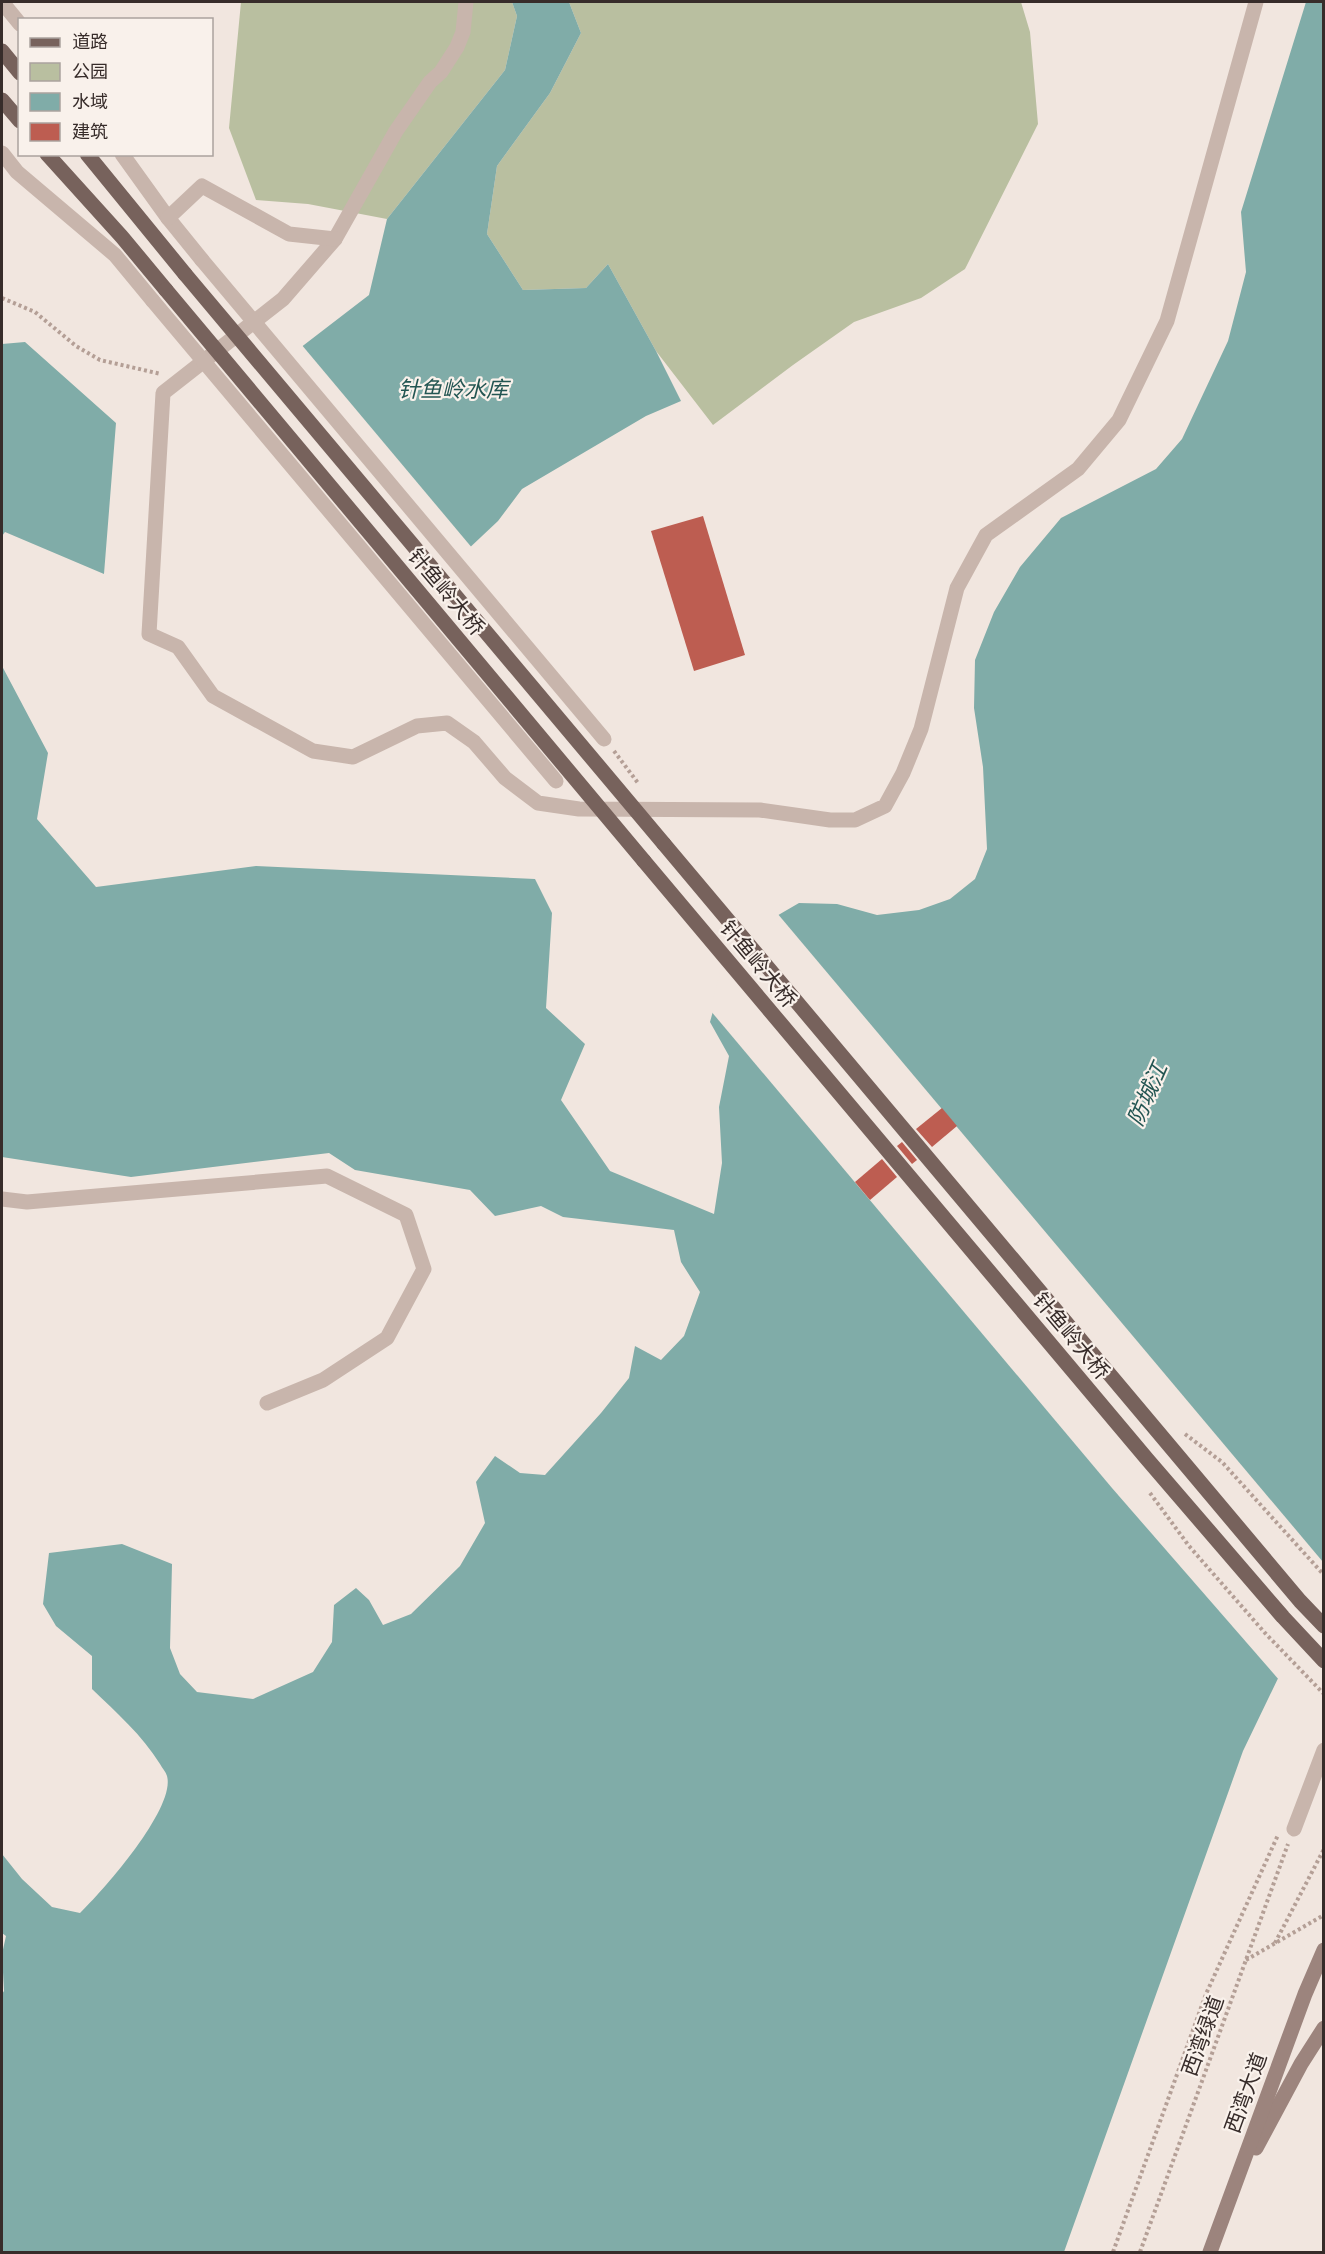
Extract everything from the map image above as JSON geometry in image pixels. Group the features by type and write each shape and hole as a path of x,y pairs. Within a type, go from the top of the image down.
{"main road":[{"path":"2,51 18,71"},
{"path":"2,100 18,119"},
{"name":"针鱼岭大桥","path":"50,156 122,237 1139,1450 1323,1661"},
{"name":"针鱼岭大桥","path":"89,156 1323,1626"},
{"name":"西湾大道","path":"1210,2253 1323,1950"},
{"path":"1229,2199 1301,2064 1323,2028"}],"street":[{"path":"2,2 18,22"},
{"path":"466,2 463,32 457,46 441,72 430,82 396,131 335,239 283,299 179,378 163,393 149,634 178,647 213,696 314,751 352,757 417,726 447,723 474,742 505,778 538,803 579,809 759,810 830,820 855,820 885,806 903,772 921,729 957,588 986,535 1078,469 1119,420 1167,321 1256,2"},
{"path":"2,153 18,172 115,255 556,781"},
{"path":"123,156 168,218 202,260 604,739"},
{"path":"168,218 202,186 290,234 335,239"},
{"path":"2,1199 27,1202 327,1176 406,1215 424,1269 387,1338 322,1380 267,1403"},
{"path":"1294,1829 1323,1750"}],"path":[{"path":"2,298 35,312 76,346 100,360 179,378"},
{"path":"1180,1431 1222,1462 1323,1575"},
{"path":"1147,1489 1189,1546 1265,1633 1323,1694"},
{"name":"西湾绿道","path":"1140,2253 1294,1829"},
{"path":"1113,2253 1206,1994 1278,1834"},
{"path":"1275,1943 1323,1849"},
{"path":"1246,1960 1323,1916"}],"green space":[{"path":"241,2 512,2 517,16 505,70 387,219 308,204 256,200 229,128"},
{"path":"569,2 1021,2 1030,32 1038,124 965,269 921,298 854,322 713,425 656,351 608,264 586,288 523,290 487,234 497,166 550,93 581,33"}],"water":[{"name":"针鱼岭水库","path":"512,2 569,2 581,33 550,93 497,166 487,234 523,290 586,288 608,264 681,401 646,416 522,489 498,521 447,569 274,368 369,295 387,219 505,70 517,16"},
{"name":"防城江","path":"1306,2 1323,2 1323,1585 1243,1751 1064,2252 2,2252 2,1994 4,1991 2,1954 6,1936 2,1933 2,1854 22,1879 52,1907 80,1913 105,1887 136,1848 160,1808 167,1790 167,1776 153,1753 129,1725 92,1689 92,1656 56,1626 43,1604 49,1553 122,1544 172,1564 170,1648 180,1674 197,1692 253,1699 313,1672 332,1642 334,1605 356,1588 369,1600 383,1625 411,1614 460,1566 485,1523 476,1482 495,1456 520,1473 545,1475 629,1378 635,1346 661,1360 684,1336 700,1292 681,1262 674,1230 563,1217 541,1206 495,1216 470,1190 355,1170 329,1153 131,1177 2,1157 2,666 48,753 37,819 96,887 256,866 535,879 552,913 546,1008 585,1044 561,1100 610,1171 714,1214 722,1163 719,1107 729,1056 710,1022 732,942 799,903 837,904 877,915 919,910 950,899 975,879 987,849 983,767 974,708 975,660 994,612 1020,567 1061,518 1156,469 1182,439 1228,341 1246,272 1241,212"},
{"path":"25,342 116,423 104,574 5,532 2,536 2,344"}],"pier":[{"path":"301,344 473,549 449,572 445,571 272,370 272,366"},
{"path":"777,913 1323,1562 1324,1591 1280,1681 1112,1488 710,1010 729,940"}],"building":[{"path":"703,516 745,655 694,671 651,531"},
{"path":"942,1108 957,1126 932,1147 916,1129"},
{"path":"902,1142 917,1160 912,1164 897,1146"},
{"path":"882,1159 897,1177 870,1200 855,1182"}]}
